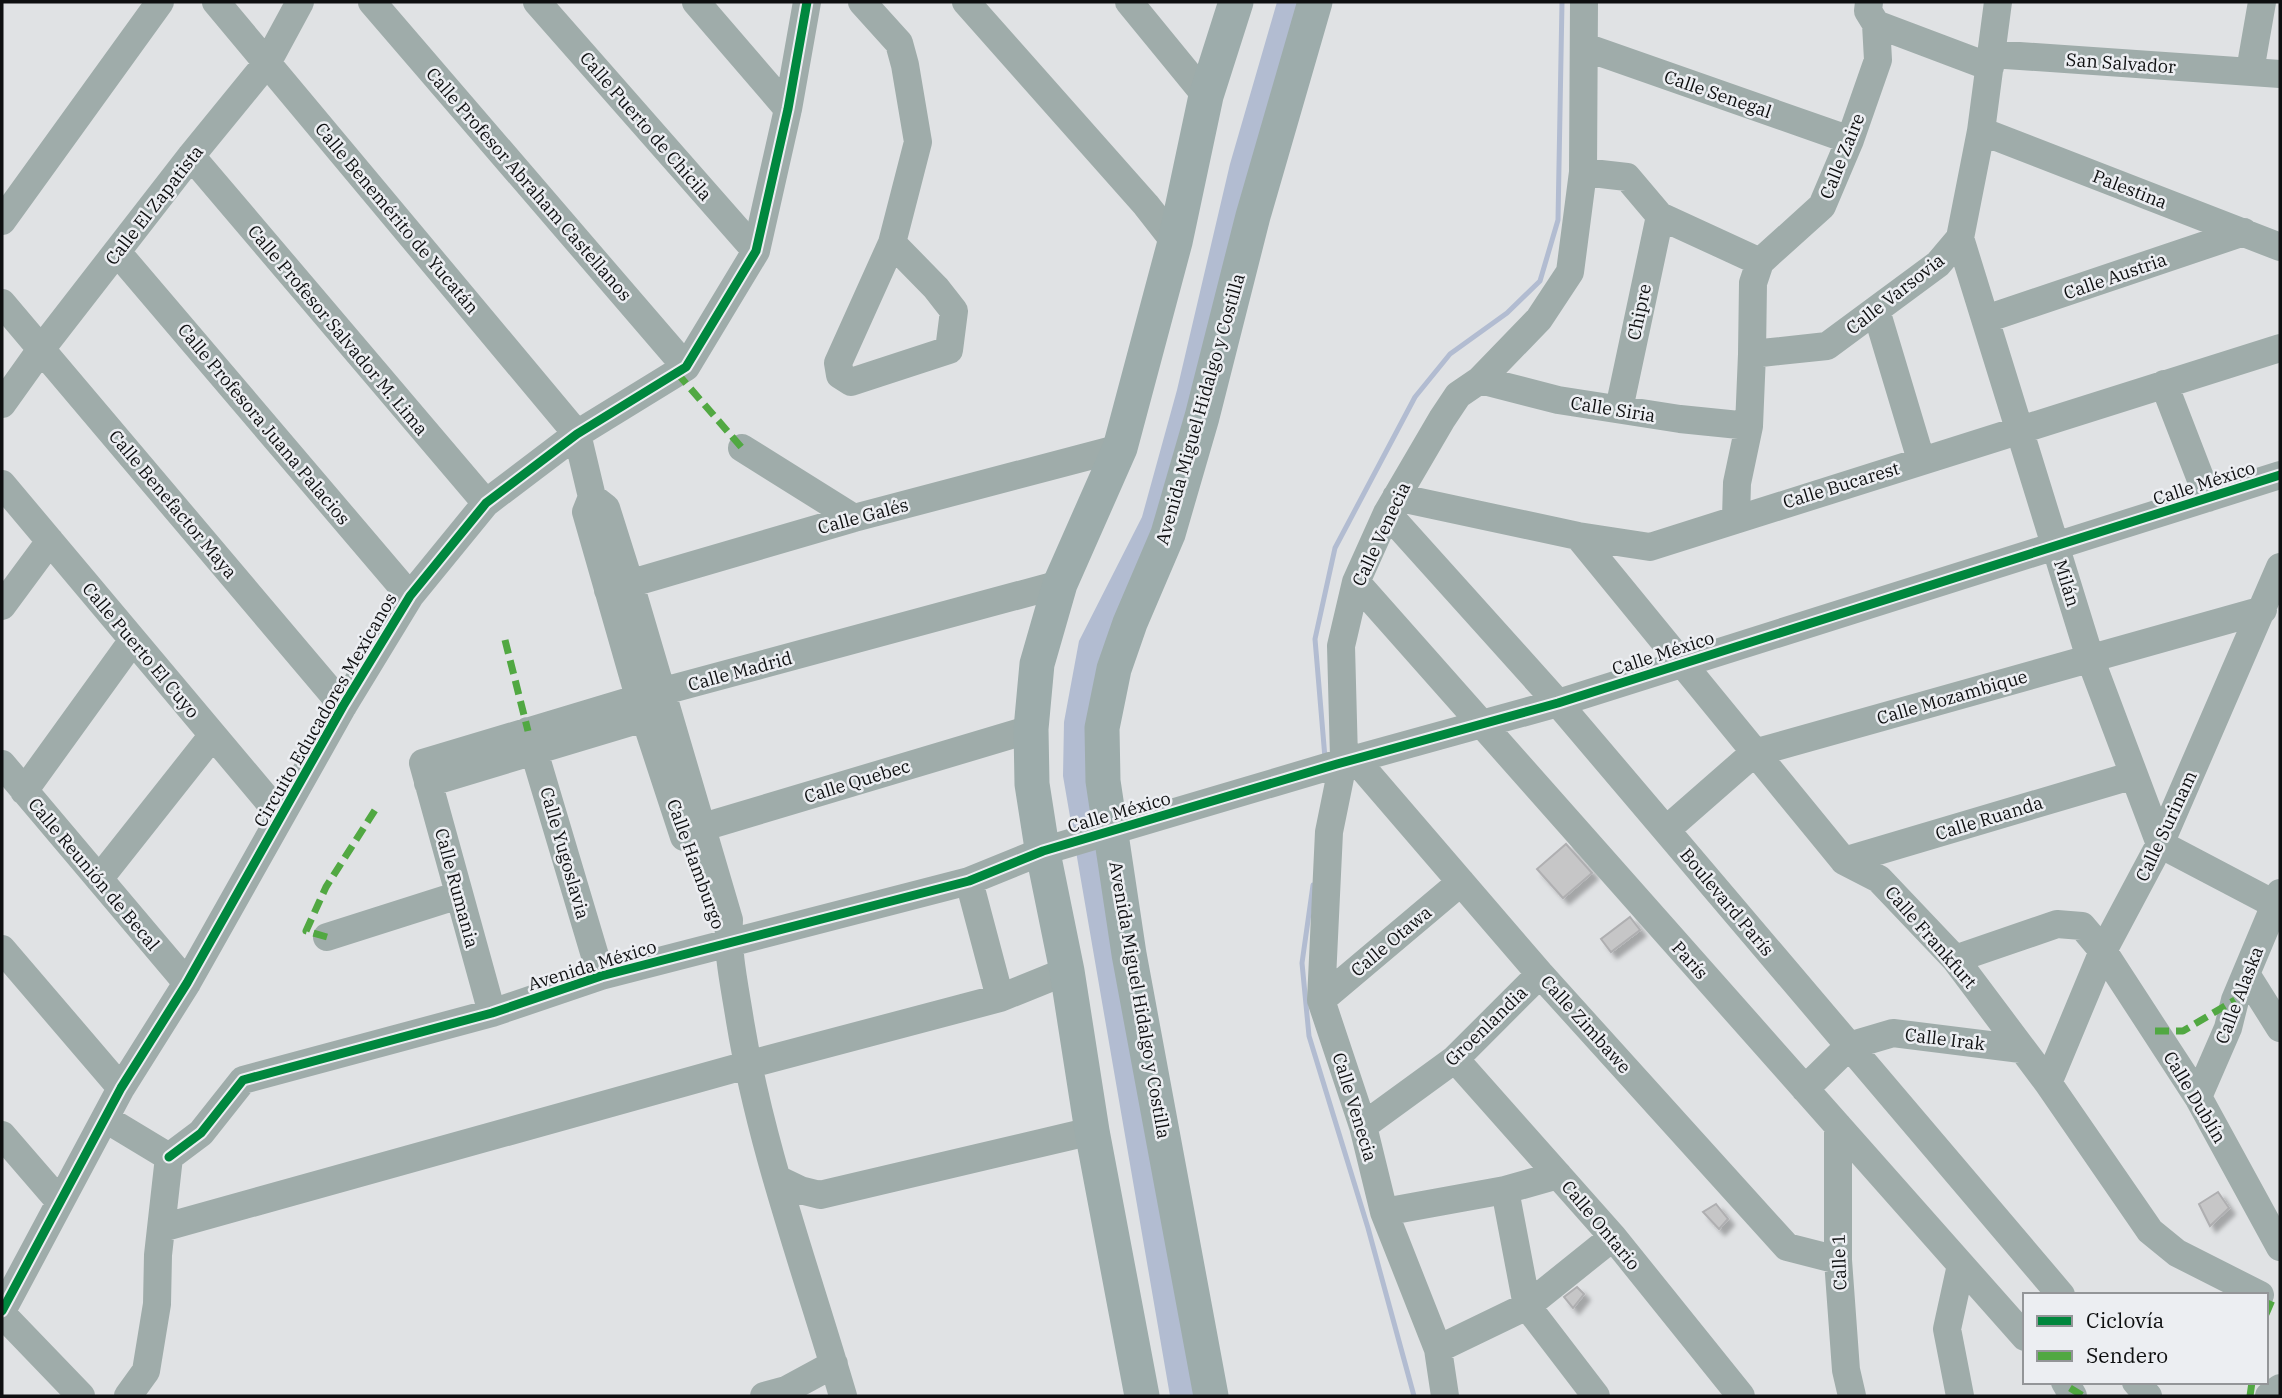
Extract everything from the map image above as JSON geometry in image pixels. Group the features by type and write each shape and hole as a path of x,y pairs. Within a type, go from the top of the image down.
{"main road":[{"path":"1142,1396 1092,1131 1047,850 1032,784 1031,729 1037,664 1060,584 1119,448 1175,242 1206,96 1236,2"},
{"name":"Avenida Miguel Hidalgo y Costilla","path":"1211,1396 1129,954 1103,781 1102,728 1114,669 1130,623 1168,534 1202,416 1253,216 1315,2"}],"street":[{"path":"2,221 160,2"},
{"name":"Calle Benemérito de Yucatán","path":"216,2 578,434"},
{"name":"Calle El Zapatista","path":"2,404 42,348 191,156 267,63 300,2"},
{"name":"Calle Profesor Abraham Castellanos","path":"372,2 686,366"},
{"name":"Calle Puerto de Chicila","path":"537,2 756,251"},
{"path":"696,2 788,109"},
{"name":"Circuito Educadores Mexicanos","path":"2,1313 121,1088 187,983 343,706 410,596 486,503 578,434 686,366 756,251 788,109 807,2"},
{"path":"862,2 899,43 918,142 892,243 838,363 841,375 851,382 949,350 954,311 936,288 892,243"},
{"path":"966,2 1146,205 1175,242"},
{"path":"1129,2 1206,96"},
{"name":"Calle Venecia","path":"1446,1396 1438,1349 1384,1212 1363,1126 1321,1000 1329,832 1345,762 1341,646 1356,582 1392,505 1458,395 1480,380 1539,319 1570,272 1583,172 1584,2"},
{"name":"Calle Varsovia","path":"1752,354 1827,346 1938,264 1960,237 1981,131 1998,2"},
{"path":"2250,71 2262,2"},
{"name":"San Salvador","path":"1864,10 1990,60 2280,74"},
{"name":"Calle Zaire","path":"1760,262 1822,206 1850,140 1878,60 1864,10"},
{"name":"Calle Senegal","path":"1585,47 1850,140"},
{"name":"Palestina","path":"1981,131 2280,247"},
{"name":"Calle Profesor Salvador M. Lima","path":"191,156 486,503"},
{"path":"1583,172 1627,177 1660,216 1760,262 1753,282 1749,426 1737,483 1737,518"},
{"name":"Chipre","path":"1619,409 1660,216"},
{"name":"Calle Austria","path":"1986,319 2244,232"},
{"name":"Milán","path":"1960,237 2090,658 2160,844"},
{"name":"Calle Profesora Juana Palacios","path":"117,252 410,596"},
{"name":"Calle Benefactor Maya","path":"2,303 343,706"},
{"path":"1876,310 1921,460"},
{"name":"Calle Bucarest","path":"1392,505 1650,547 2280,348"},
{"name":"Calle Siria","path":"1480,380 1558,400 1681,419 1749,426"},
{"path":"2164,384 2208,498"},
{"name":"Calle Hamburgo","path":"578,434 592,497 606,508 619,587 652,704 692,830 729,920 727,942 747,1065 776,1179 843,1396"},
{"path":"742,448 854,518"},
{"name":"Calle Galés","path":"619,587 854,518 1119,448"},
{"name":"Calle México","path":"1047,850 1345,762 1558,703 2280,475"},
{"name":"Calle Puerto El Cuyo","path":"2,484 281,816"},
{"name":"Boulevard París","path":"1392,505 2059,1293"},
{"name":"Calle Frankfurt","path":"1578,536 1844,861 1879,879 1955,959 2048,1083 2150,1231 2177,1253 2256,1293"},
{"path":"2,606 50,541"},
{"name":"Calle Surinam","path":"2048,1083 2103,951 2160,844 2280,567"},
{"name":"París","path":"1356,582 2023,1335"},
{"name":"Calle Madrid","path":"426,773 1060,584"},
{"name":"Calle Mozambique","path":"1666,830 1754,753 2263,610"},
{"path":"24,791 133,640"},
{"name":"Calle Quebec","path":"692,830 1031,729"},
{"path":"99,879 213,735"},
{"name":"Calle Yugoslavia","path":"532,741 601,976"},
{"name":"Calle Zimbawe","path":"1345,762 1461,882 1540,974 1787,1247 1838,1260"},
{"name":"Calle Reunión de Becal","path":"2,764 187,983"},
{"name":"Calle Rumania","path":"426,773 492,1013"},
{"name":"Calle Ruanda","path":"1844,861 2134,775"},
{"path":"2160,844 2279,902"},
{"name":"Avenida México","path":"169,1157 201,1133 243,1080 492,1013 601,976 969,881 1047,850"},
{"path":"969,881 1000,998"},
{"name":"Calle Otawa","path":"1321,1000 1461,882"},
{"path":"327,937 459,895"},
{"name":"Calle Alaska","path":"2198,1097 2228,1028 2235,1000 2279,902"},
{"name":"Calle Dublín","path":"1955,959 2057,924 2082,926 2103,951 2198,1097 2280,1247"},
{"path":"2,949 121,1088"},
{"path":"162,1228 747,1065 1000,998 1067,971"},
{"name":"Groenlandia","path":"1363,1126 1455,1059 1540,974"},
{"path":"2246,974 2280,1028"},
{"name":"Calle Irak","path":"1805,1089 1850,1046 1893,1033 2021,1049"},
{"name":"Calle Ontario","path":"1455,1059 1613,1237 1741,1396"},
{"path":"106,1119 169,1157 158,1255 157,1304 146,1371 128,1396"},
{"name":"Calle 1","path":"1838,1126 1838,1260 1846,1370 1852,1396"},
{"path":"776,1179 800,1190 820,1195 1092,1131"},
{"path":"2,1135 60,1202"},
{"path":"1384,1212 1505,1190 1558,1175"},
{"path":"1505,1190 1527,1306 1596,1396"},
{"path":"1438,1349 1527,1306 1613,1237"},
{"path":"1960,1396 1947,1329 1961,1265"},
{"path":"2,1313 81,1396"},
{"path":"764,1396 786,1390 834,1364"},
{"path":"2269,1396 2280,1388"}],"water":[{"path":"1277,2 1307,2 1195,425 1102,691 1200,1396 1170,1396 1063,776 1064,722 1079,641 1142,517 1177,390 1230,164"}],"building":[{"path":"1566,844 1592,873 1563,898 1537,869"},
{"path":"1630,917 1640,930 1611,952 1601,939"},
{"path":"2218,1192 2229,1208 2210,1226 2199,1204"},
{"path":"1716,1204 1728,1219 1719,1229 1703,1212"},
{"path":"1577,1287 1584,1294 1573,1308 1564,1297"}],"waterway":[{"path":"1325,758 1315,639 1335,548 1415,397 1450,354 1507,313 1540,281 1558,220 1562,2"},
{"path":"1313,885 1302,963 1309,1036 1368,1228 1414,1396"}],"marked path":[{"path":"677,373 742,448"},
{"path":"505,640 528,731"},
{"path":"327,937 306,931 326,887 377,807"},
{"path":"2155,1031 2183,1031 2235,1000"},
{"path":"2268,1309 2272,1300"},
{"path":"2250,1396 2252,1384"},
{"path":"2070,1388 2083,1396"}],"cycle path":[{"path":"2,1311 121,1088 187,983 343,706 410,596 486,503 577,434 686,367 756,251 788,109 807,2"},
{"path":"169,1157 201,1133 243,1080 492,1013 601,976 969,881 1043,851 1337,764 1558,703 2280,475"}]}
